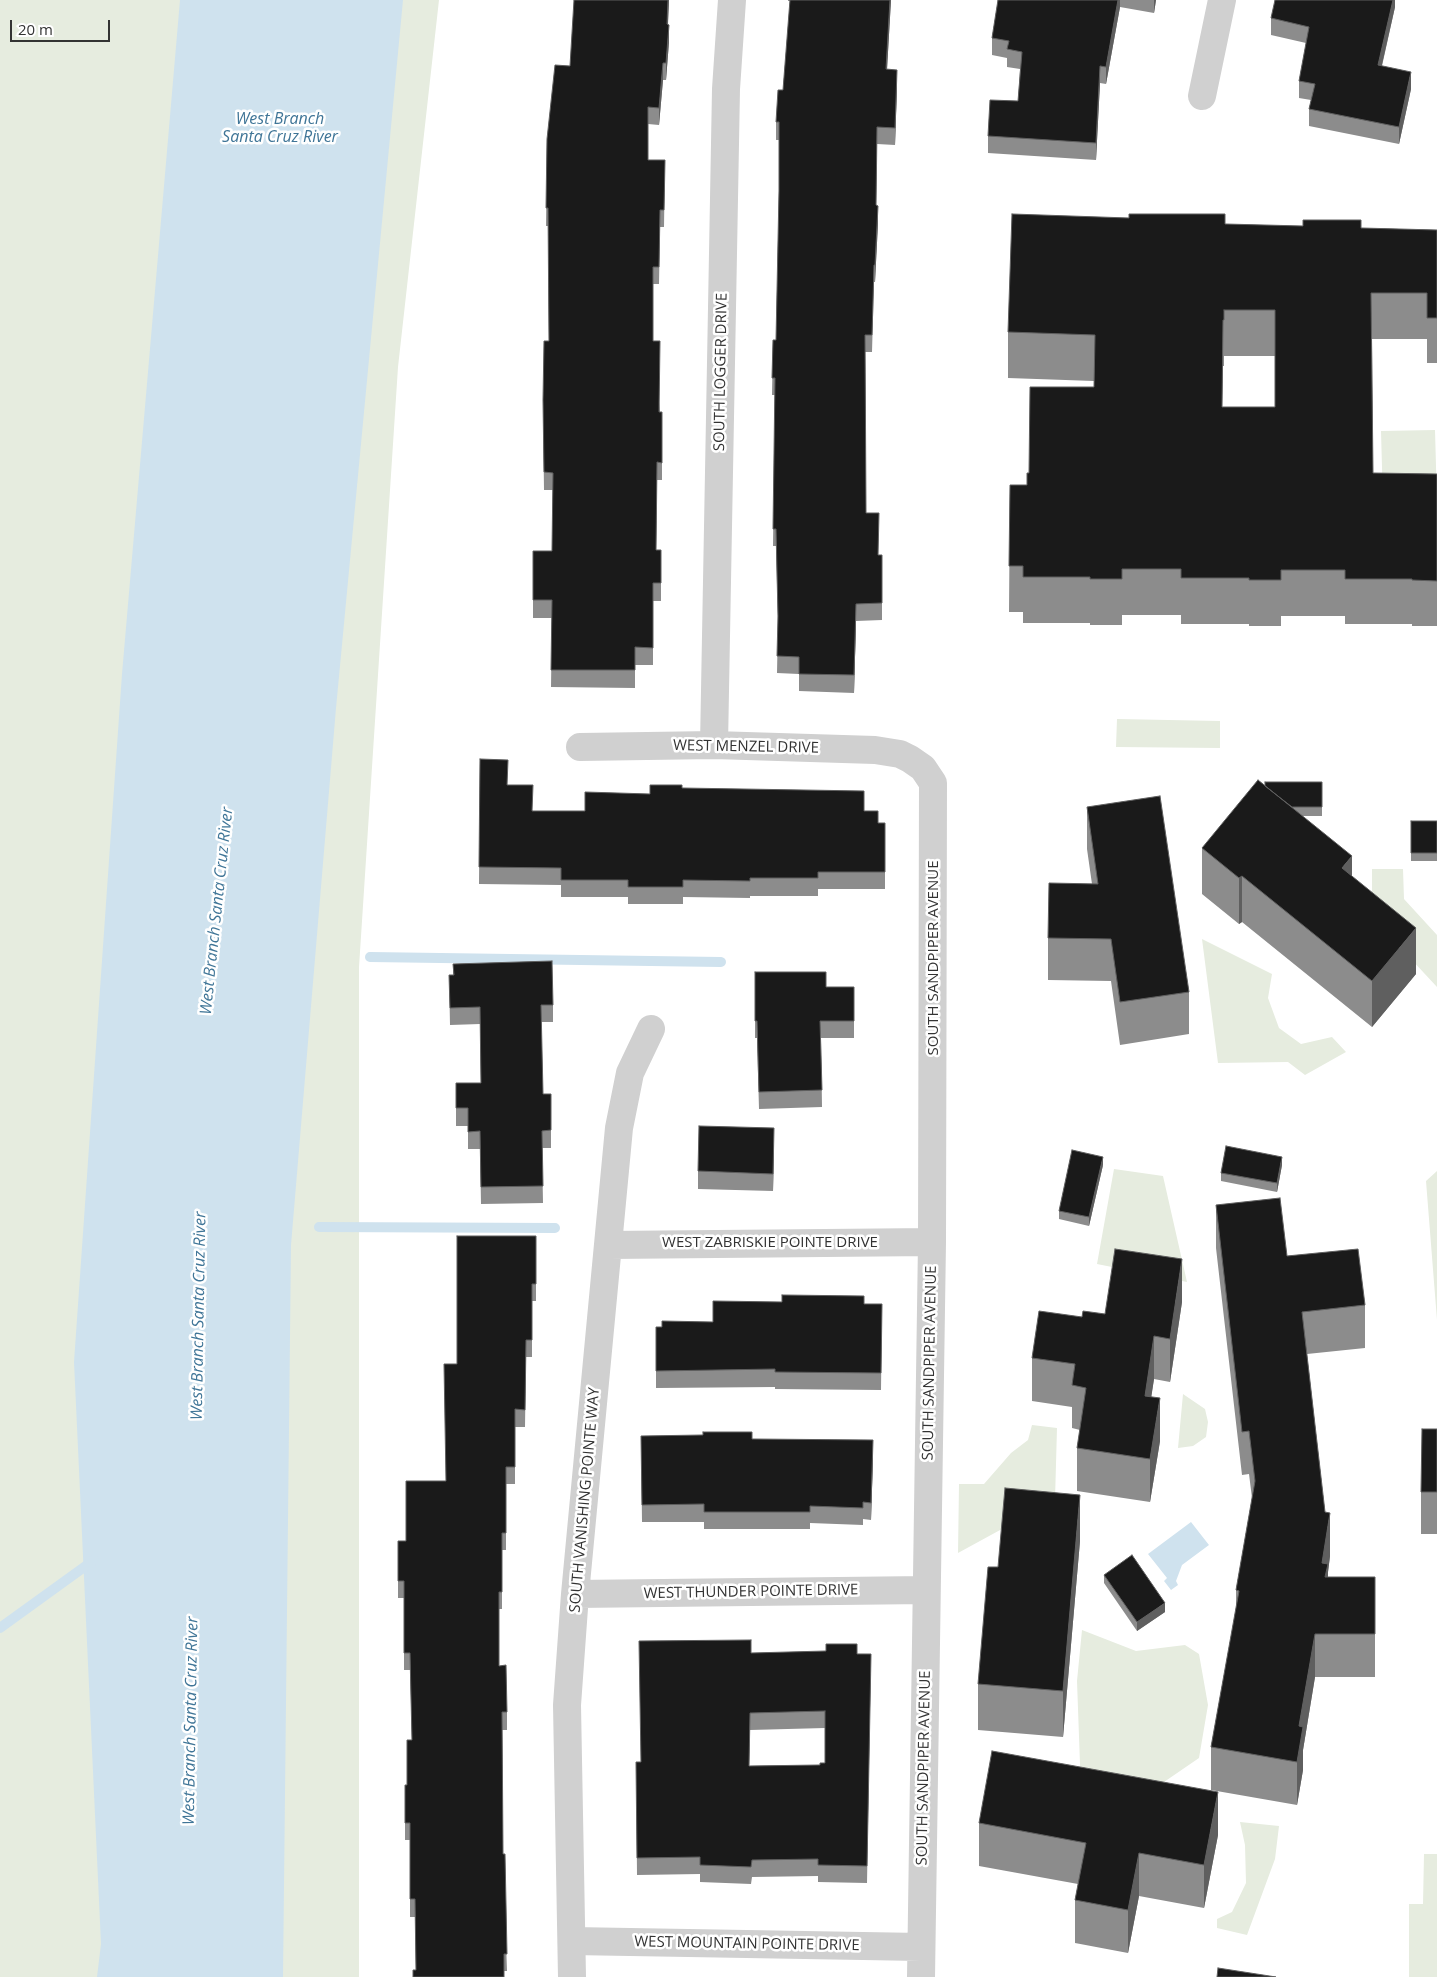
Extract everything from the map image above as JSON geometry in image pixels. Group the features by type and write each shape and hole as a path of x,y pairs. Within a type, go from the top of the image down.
{"street":[{"name":"SOUTH LOGGER DRIVE","path":"714,745 726,89 732,0"},
{"path":"1202,96 1222,0"},
{"name":"WEST MENZEL DRIVE","path":"580,747 714,745 875,750 900,754 910,759"},
{"name":"SOUTH SANDPIPER AVENUE","path":"910,759 923,768 934,783 932,1242 921,1977"},
{"name":"SOUTH VANISHING POINTE WAY","path":"572,1977 567,1705 575,1594 619,1128 630,1073 651,1029"},
{"name":"WEST ZABRISKIE POINTE DRIVE","path":"609,1245 932,1242"},
{"name":"WEST THUNDER POINTE DRIVE","path":"575,1594 926,1590"},
{"name":"WEST MOUNTAIN POINTE DRIVE","path":"572,1941 921,1947"}],"shaded area":[{"path":"0,0 439,0 398,367 359,967 359,1977 0,1977"},
{"path":"1435,430 1437,502 1383,504 1381,431"},
{"path":"1117,719 1220,721 1220,748 1116,747"},
{"path":"1372,869 1403,869 1404,899 1437,935 1437,987 1372,917"},
{"path":"1202,939 1272,974 1268,998 1279,1028 1301,1044 1332,1037 1346,1052 1305,1075 1288,1062 1218,1063"},
{"path":"1114,1169 1163,1176 1187,1282 1097,1264"},
{"path":"1437,1171 1437,1320 1426,1181"},
{"path":"1183,1394 1205,1409 1208,1422 1206,1437 1193,1446 1178,1448"},
{"path":"1032,1425 1057,1428 1055,1500 958,1553 959,1484 984,1484 1011,1453 1028,1440"},
{"path":"1082,1630 1136,1651 1185,1645 1199,1654 1208,1705 1199,1758 1164,1782 1149,1800 1081,1792 1077,1681"},
{"path":"1240,1822 1279,1826 1275,1859 1247,1935 1217,1928 1217,1919 1232,1912 1246,1883 1245,1845"},
{"path":"1424,1854 1437,1854 1437,1977 1409,1977 1409,1904 1423,1904"}],"water":[{"name":"West Branch Santa Cruz River","path":"180,0 403,0 336,708 291,1245 283,1977 97,1977 101,1944 74,1362 122,674"},
{"path":"1191,1522 1209,1545 1182,1565 1176,1581 1178,1585 1171,1590 1164,1581 1167,1578 1148,1554"}],"building":[{"path":"574,0 668,0 667,24 669,25 666,63 663,63 659,108 648,107 648,160 665,160 664,210 660,210 659,267 653,267 653,341 660,341 659,412 662,412 662,463 657,462 656,550 661,550 661,583 653,583 653,648 635,647 635,670 551,670 552,600 533,600 533,551 552,551 553,473 544,472 543,400 544,341 549,341 548,208 546,208 547,139 555,65 570,66"},
{"path":"790,0 890,0 886,69 897,70 895,128 877,127 876,205 878,206 872,335 865,335 866,513 879,513 878,555 882,555 882,603 856,604 854,675 799,674 799,657 777,656 776,529 773,529 775,378 772,378 773,340 776,340 779,191 779,122 776,122 778,90 783,90"},
{"path":"998,0 1118,0 1106,67 1100,66 1096,143 988,136 990,100 1018,101 1022,52 1007,49 1009,41 992,38"},
{"path":"1275,0 1393,0 1378,65 1411,72 1399,127 1309,109 1315,84 1299,81 1309,27 1271,18"},
{"path":"1012,214 1129,218 1129,214 1225,214 1225,224 1303,226 1303,220 1361,220 1361,228 1437,230 1437,318 1427,318 1427,293 1371,293 1373,473 1437,474 1437,581 1345,579 1345,570 1281,570 1281,580 1181,578 1181,569 1122,569 1122,579 1023,577 1023,566 1009,566 1010,485 1027,485 1027,473 1029,473 1030,387 1094,387 1095,335 1008,332","holes":["1224,310 1275,310 1275,407 1222,407"]},
{"path":"480,759 508,760 507,785 533,785 532,811 585,811 585,792 650,794 650,785 682,785 682,788 864,791 864,811 878,811 878,823 885,823 885,872 818,872 818,878 750,878 750,881 683,880 683,887 628,887 628,880 561,880 561,868 479,867"},
{"path":"1258,780 1352,856 1342,868 1416,928 1372,981 1242,876 1239,878 1202,848"},
{"path":"1265,782 1322,782 1322,807 1292,807 1265,786"},
{"path":"1160,796 1189,992 1120,1002 1111,939 1048,938 1049,883 1098,884 1087,807"},
{"path":"1411,821 1437,821 1437,853 1411,853"},
{"path":"552,961 553,1005 541,1005 543,1094 551,1094 551,1130 542,1131 543,1186 481,1187 480,1131 468,1132 468,1108 456,1108 456,1083 481,1083 480,1007 450,1008 449,975 454,975 453,964"},
{"path":"755,972 826,972 826,987 854,987 854,1021 820,1021 822,1090 759,1092 757,1021 755,1021"},
{"path":"699,1126 774,1128 773,1174 698,1171"},
{"path":"1226,1146 1282,1157 1277,1183 1221,1173"},
{"path":"1072,1150 1103,1157 1089,1217 1059,1211"},
{"path":"1280,1198 1287,1256 1358,1249 1365,1305 1302,1312 1325,1512 1330,1513 1322,1563 1328,1564 1325,1577 1375,1577 1375,1634 1315,1634 1299,1726 1303,1727 1297,1762 1211,1747 1239,1591 1236,1590 1255,1481 1249,1431 1242,1432 1216,1205"},
{"path":"457,1236 536,1236 536,1284 532,1284 532,1340 526,1340 525,1410 515,1409 515,1467 506,1467 506,1533 502,1533 502,1592 499,1592 499,1666 506,1665 507,1712 502,1712 503,1854 505,1854 507,1954 504,1954 504,1977 413,1977 413,1970 416,1970 415,1899 410,1899 410,1823 405,1823 407,1740 412,1740 410,1653 404,1653 404,1581 398,1581 398,1541 406,1541 406,1481 446,1481 444,1364 457,1364"},
{"path":"1115,1249 1182,1259 1170,1339 1154,1336 1145,1396 1160,1398 1150,1459 1077,1448 1086,1388 1072,1385 1075,1364 1032,1358 1039,1311 1082,1317 1083,1311 1105,1314"},
{"path":"782,1295 864,1296 864,1304 882,1304 881,1373 775,1372 775,1369 656,1371 656,1327 662,1327 662,1321 713,1322 713,1301 782,1302"},
{"path":"1422,1429 1437,1429 1437,1492 1421,1492"},
{"path":"703,1432 752,1432 752,1439 873,1440 871,1503 863,1502 863,1508 810,1506 810,1512 704,1512 704,1504 642,1505 641,1436 703,1435"},
{"path":"1005,1488 1080,1495 1063,1691 978,1684 988,1567 998,1567"},
{"path":"1132,1555 1165,1603 1137,1622 1104,1575"},
{"path":"751,1640 751,1653 826,1651 826,1644 857,1644 857,1654 871,1654 867,1866 818,1865 818,1859 752,1860 751,1867 700,1865 700,1857 637,1858 636,1762 641,1762 639,1641","holes":["825,1711 825,1763 820,1763 820,1765 749,1766 750,1713"]},
{"path":"992,1751 1218,1792 1204,1865 1139,1853 1128,1910 1075,1900 1086,1843 979,1823"},
{"path":"1218,1968 1276,1977 1217,1977"}],"waterway":[{"path":"370,957 721,962"},
{"path":"319,1227 555,1228"},
{"path":"0,1628 94,1560"}]}
